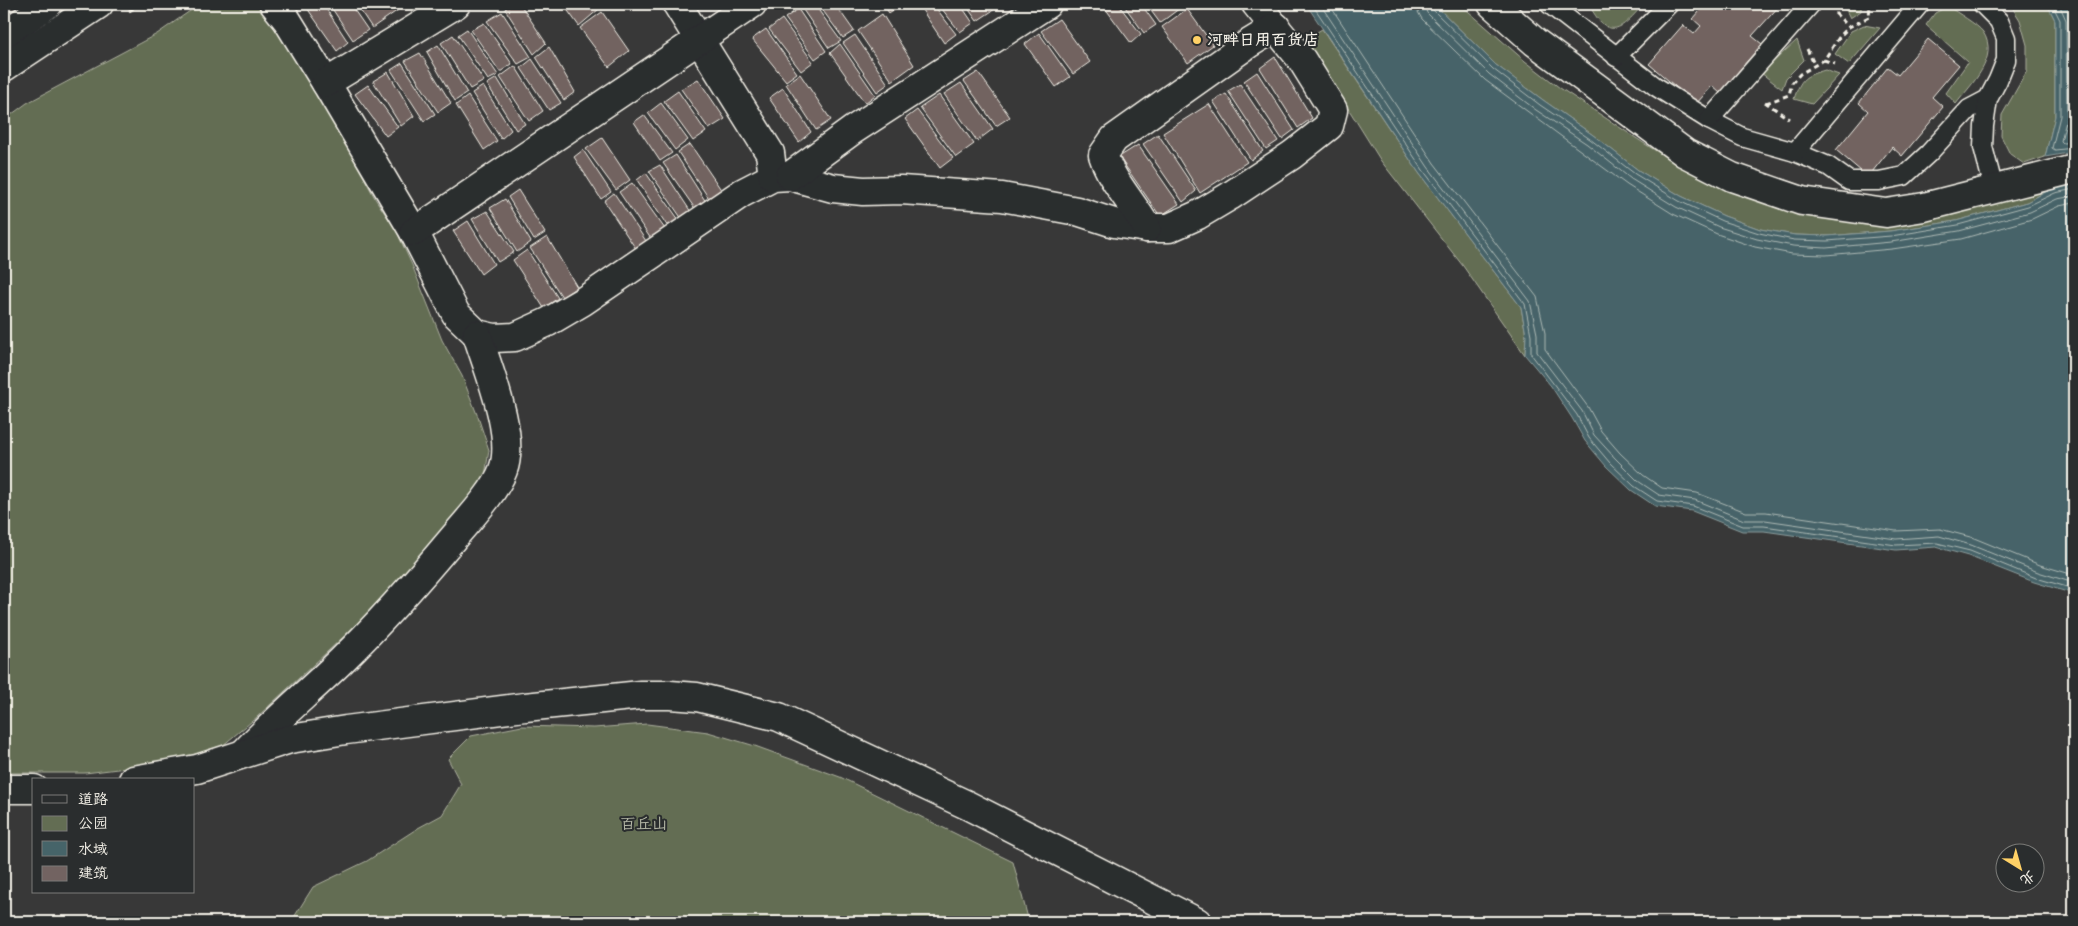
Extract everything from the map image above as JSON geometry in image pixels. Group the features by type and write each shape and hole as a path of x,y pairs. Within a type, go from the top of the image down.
{"street":[{"path":"4,35 48,4"},
{"path":"4,68 99,4"},
{"path":"244,754 271,724 341,661 413,587 485,499 503,470 507,436 477,334 456,314 414,232 326,83 287,20 274,4"},
{"path":"326,83 456,4"},
{"path":"677,4 770,153 782,176 833,188 863,191 910,191 1002,197 1077,211 1114,222 1147,228 1169,228 1198,215 1284,160 1329,126 1333,110 1302,60 1256,4"},
{"path":"414,232 752,4"},
{"path":"477,334 494,338 515,336 548,322 582,302 742,193 782,176 1047,4"},
{"path":"1492,4 1535,42 1685,153 1732,177 1802,201 1886,213 1924,207 2040,176 2074,169"},
{"path":"1147,228 1138,212 1109,172 1103,155 1114,139 1248,44 1276,27"},
{"path":"145,778 197,769 290,739 346,730 525,707 641,695 670,695 697,698 779,717 968,804 1197,922"},
{"path":"4,788 32,790"}],"lane":[{"path":"1549,4 1568,9 1616,57 1655,86 1709,120 1742,137 1795,152 1828,166 1849,181 1879,181 1904,176 1929,153 1969,110 1988,99"},
{"path":"1616,57 1669,4"},
{"path":"1709,120 1811,4"},
{"path":"1795,152 1920,4"},
{"path":"1982,4 1999,21 2006,38 2006,60 1988,99 1984,126 1984,147 1994,189"}],"path":[{"path":"1766,103 1788,95 1792,83 1800,74 1824,60 1840,36 1849,27 1868,17 1870,4"},
{"path":"1736,88 1745,89 1798,126 1815,128"}],"green space":[{"path":"200,4 255,4 264,13 310,76 376,200 396,230 442,340 462,376 489,450 485,476 465,504 369,613 257,717 222,746 199,758 167,763 85,773 4,773 4,120 27,103 157,34"},
{"path":"1434,4 1460,4 1525,61 1560,88 1645,144 1685,169 1724,188 1773,206 1807,216 1841,220 2053,188 2027,202 1956,221 1890,231 1827,236 1795,235 1760,229 1724,216 1681,196 1638,170 1496,65"},
{"path":"1594,4 1644,4 1624,24 1612,28 1599,20 1592,10"},
{"path":"1837,4 1861,4 1861,11 1850,18 1846,10"},
{"path":"2010,4 2047,4 2055,20 2055,116 2045,157 2024,164 2010,154 2001,136 2002,115 2027,71 2027,45 2020,20"},
{"path":"1948,6 1983,32 1988,51 1986,61 1976,79 1956,104 1946,93 1968,62 1926,25 1935,13"},
{"path":"1864,25 1880,28 1849,64 1835,54 1851,31"},
{"path":"1322,29 1419,173 1521,307 1526,335 1525,355 1463,266 1381,161 1341,97 1301,42"},
{"path":"1797,40 1804,60 1786,78 1782,89 1761,73"},
{"path":"1825,70 1839,75 1812,104 1794,99 1804,79"},
{"name":"百丘山","path":"647,724 708,732 755,746 840,777 1013,862 1029,922 291,922 313,887 367,861 442,815 461,784 448,759 471,736 522,726 594,728"}],"water":[{"path":"1306,4 1434,4 1496,65 1638,170 1681,196 1724,216 1760,229 1795,235 1827,236 1890,231 1956,221 2027,202 2053,188 2074,184 2074,594 2034,582 1968,556 1936,547 1896,550 1764,531 1742,531 1692,511 1655,506 1631,490 1606,466 1585,441 1551,386 1525,355 1526,335 1521,307 1419,173"},
{"path":"2047,4 2074,4 2074,152 2045,157 2055,116 2055,20"}],"building":[{"path":"313,4 323,4 348,42 337,51 307,8"},
{"path":"329,4 350,4 368,30 353,40"},
{"path":"356,4 393,4 398,10 372,28"},
{"path":"513,4 520,4 546,43 534,54 505,9"},
{"path":"563,4 596,4 599,9 579,26"},
{"path":"805,4 814,4 841,41 829,48 801,7"},
{"path":"818,4 835,4 854,31 843,38"},
{"path":"883,4 901,4 889,13"},
{"path":"918,4 933,4 956,34 944,43"},
{"path":"938,4 960,4 973,23 960,32"},
{"path":"965,4 996,4 998,7 977,21"},
{"path":"1102,4 1118,4 1141,34 1131,43"},
{"path":"1123,4 1141,4 1156,25 1144,33"},
{"path":"1146,4 1183,4 1184,5 1160,23"},
{"path":"1706,4 1781,4 1752,36 1762,44 1720,93 1712,86 1696,104 1649,64 1683,25 1694,34 1701,26 1693,19"},
{"path":"798,9 826,51 815,59 785,18"},
{"path":"1187,9 1213,45 1188,63 1162,27"},
{"path":"502,12 531,57 518,64 487,21"},
{"path":"602,12 629,51 609,67 580,28"},
{"path":"882,14 914,65 892,81 858,31"},
{"path":"782,19 813,62 801,71 769,29"},
{"path":"1059,19 1090,62 1073,74 1041,31"},
{"path":"484,23 512,64 500,72 471,30"},
{"path":"467,29 498,75 488,80 458,35"},
{"path":"766,29 797,73 786,81 752,39"},
{"path":"1039,33 1070,77 1056,87 1025,44"},
{"path":"453,35 484,81 470,89 441,43"},
{"path":"855,35 888,84 877,92 843,43"},
{"path":"1928,39 1959,65 1932,97 1943,107 1902,156 1892,147 1868,177 1836,150 1868,111 1859,103 1888,67 1898,75"},
{"path":"840,44 875,95 865,103 830,53"},
{"path":"438,45 467,93 455,101 427,52"},
{"path":"549,47 575,92 564,100 536,57"},
{"path":"420,53 451,103 438,112 405,61"},
{"path":"1275,57 1312,118 1298,128 1260,68"},
{"path":"532,59 561,103 549,110 521,68"},
{"path":"402,63 435,114 424,121 391,70"},
{"path":"515,66 543,111 529,121 500,77"},
{"path":"388,72 414,116 401,126 373,81"},
{"path":"978,72 1010,117 996,126 964,81"},
{"path":"1257,72 1294,130 1282,139 1244,81"},
{"path":"800,74 831,120 816,130 786,84"},
{"path":"497,78 525,124 516,130 487,84"},
{"path":"698,79 725,119 709,129 681,89"},
{"path":"961,83 993,129 977,141 944,94"},
{"path":"1240,84 1278,141 1266,149 1228,91"},
{"path":"368,85 398,127 386,136 355,94"},
{"path":"483,86 511,130 501,139 472,93"},
{"path":"783,88 811,132 799,142 769,98"},
{"path":"678,91 706,132 693,141 664,101"},
{"path":"1226,94 1263,151 1251,160 1213,101"},
{"path":"939,95 974,144 956,157 920,108"},
{"path":"468,96 497,141 484,150 456,105"},
{"path":"661,103 688,140 675,150 648,113"},
{"path":"1209,104 1247,162 1200,193 1163,133"},
{"path":"917,110 953,158 940,168 905,119"},
{"path":"644,115 672,153 660,161 634,122"},
{"path":"1158,134 1196,191 1183,202 1143,144"},
{"path":"602,138 630,180 616,190 586,149"},
{"path":"690,144 722,191 710,200 678,152"},
{"path":"1138,145 1179,204 1160,216 1119,157"},
{"path":"583,150 611,192 601,199 574,157"},
{"path":"676,155 706,202 696,210 663,163"},
{"path":"660,165 691,212 682,219 649,171"},
{"path":"646,173 679,220 668,227 637,180"},
{"path":"632,183 665,229 651,239 619,192"},
{"path":"518,190 545,233 534,240 508,197"},
{"path":"614,193 646,241 636,249 604,201"},
{"path":"505,199 531,242 517,252 490,208"},
{"path":"487,211 514,252 498,262 472,219"},
{"path":"468,221 494,264 481,274 453,231"},
{"path":"547,237 577,287 562,297 530,248"},
{"path":"527,250 558,298 544,308 513,260"}],"place":[{"name":"河畔日用百货店","path":"1197,40"}]}
